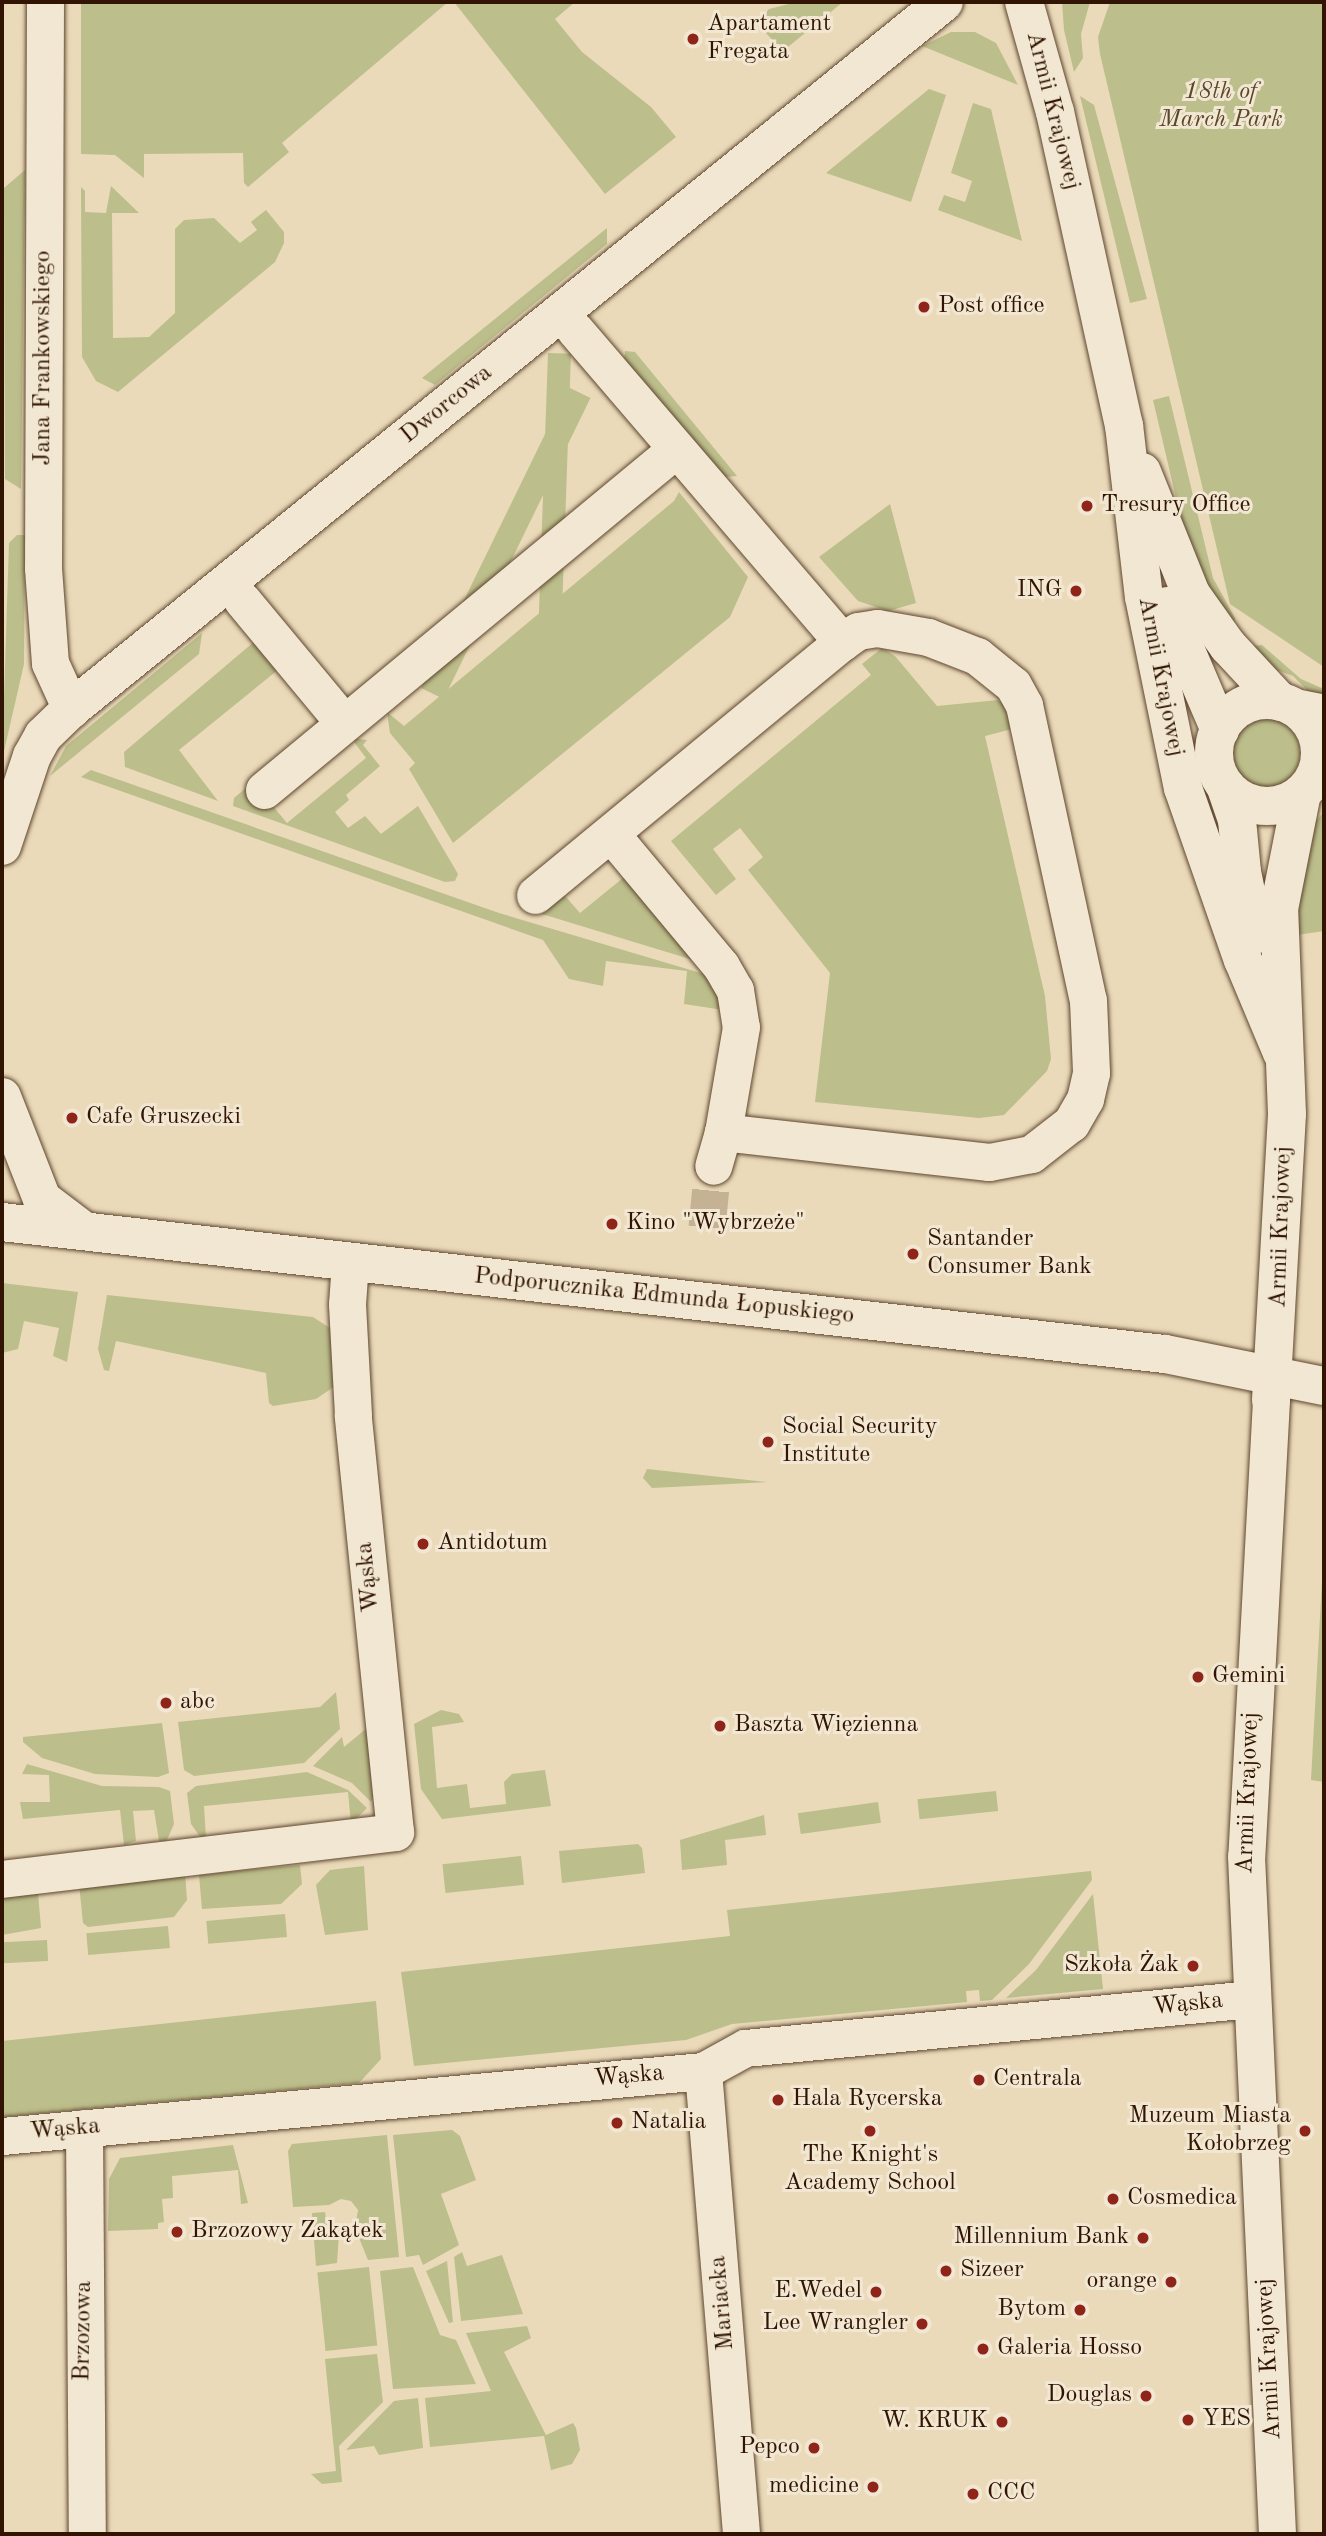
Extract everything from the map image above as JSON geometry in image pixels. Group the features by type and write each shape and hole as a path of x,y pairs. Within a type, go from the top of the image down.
{"street":[{"name":"Jana Frankowskiego","path":"45,2 43,568 50,663 71,709"},
{"name":"Dworcowa","path":"2,846 32,756 43,736 71,709 944,2"},
{"name":"Armii Krajowej","path":"1024,2 1055,112 1124,425 1144,597 1183,788 1243,960 1282,1053"},
{"path":"575,330 842,642"},
{"name":"Armii Krajowej","path":"1124,425 1191,594 1228,646 1299,708"},
{"path":"264,790 676,449"},
{"name":"Armii Krajowej","path":"1130,494 1179,641 1220,730"},
{"path":"242,600 344,723"},
{"path":"536,895 858,631 877,628 928,637 977,656 1013,685 1024,705 1088,1000 1091,1075 1085,1099 1071,1124 1053,1142 1012,1160 989,1162 723,1132"},
{"path":"1251,702 1299,708 1318,741 1320,755 1313,783 1276,805 1262,806 1235,795 1225,785 1214,758 1220,730 1228,718 1251,702"},
{"name":"Armii Krajowej","path":"1277,2534 1251,1999 1246,1805 1287,1114 1282,1053 1279,909 1313,783"},
{"name":"Armii Krajowej","path":"1225,785 1237,820 1242,873 1282,1053"},
{"path":"611,834 735,990 741,1027 723,1132 713,1166"},
{"path":"2,1097 42,1199 84,1231"},
{"name":"Podporucznika Edmunda Łopuskiego","path":"2,1222 1166,1353 1272,1387 1324,1386"},
{"name":"Wąska","path":"2,1879 395,1832 353,1415 347,1304 350,1262"},
{"name":"Wąska","path":"2,2136 703,2071 745,2048 1251,1999"},
{"name":"Mariacka","path":"703,2071 741,2534"},
{"name":"Brzozowa","path":"84,2128 88,2534"}],"green space":[{"path":"81,2 448,2 282,143 289,152 248,187 244,183 243,153 144,154 144,178 115,155 81,154"},
{"path":"454,2 575,2 555,19 582,52 651,107 676,137 605,194"},
{"path":"797,2 843,2 783,51 762,29 762,17 769,9"},
{"path":"1062,2 1090,2 1081,34 1083,58 1074,72 1064,30"},
{"name":"18th of March Park","path":"1110,2 1324,2 1324,667 1230,604 1100,54 1098,37"},
{"path":"951,32 975,32 996,43 1018,85 922,46"},
{"path":"929,89 946,95 911,202 826,173"},
{"path":"1080,96 1094,105 1147,299 1130,303"},
{"path":"973,103 991,109 1022,241 938,210 944,195 965,202 972,181 951,173"},
{"path":"25,170 21,489 5,479 4,188"},
{"path":"111,186 139,213 112,213 113,338 149,337 175,313 175,229 184,220 214,218 240,243 257,230 251,222 266,210 284,232 284,243 275,262 118,392 96,381 82,357 81,187 85,191 85,212 106,213"},
{"path":"607,228 607,244 435,385 422,378"},
{"path":"625,351 635,352 737,476 716,478 623,370"},
{"path":"548,353 571,354 558,722 535,721"},
{"path":"568,387 590,398 444,699 421,688"},
{"path":"1169,396 1213,578 1235,618 1233,630 1189,553 1153,400"},
{"path":"679,492 748,577 730,617 453,843 409,769 415,763 390,733 387,712 404,726 674,501"},
{"path":"890,504 916,603 888,611 858,601 819,557"},
{"path":"17,535 25,535 24,664 2,760 9,543"},
{"path":"202,633 199,654 50,776 66,746"},
{"path":"255,641 279,669 179,750 218,801 125,767 124,752"},
{"path":"1262,645 1301,679 1324,689 1324,699 1314,697 1293,676 1266,666 1251,646"},
{"path":"882,648 895,656 937,706 998,700 1004,705 1012,729 985,736 1045,996 1051,1059 1047,1071 1004,1115 979,1118 815,1102 830,973 748,870 763,857 740,828 713,849 736,879 716,895 671,841 871,675 862,664"},
{"path":"1265,718 1290,728 1300,753 1290,778 1265,788 1240,778 1230,753 1240,728"},
{"path":"351,738 367,740 363,745 380,766 346,795 349,800 335,812 348,828 365,816 381,834 418,806 458,874 455,881 445,882 233,806 234,798 253,782 287,823 366,758"},
{"path":"91,770 499,913 714,977 730,1011 684,1004 687,971 606,961 603,986 569,979 543,940 81,777"},
{"path":"1324,812 1324,931 1297,935 1294,910 1315,822"},
{"path":"629,873 703,963 532,911 559,889 580,913"},
{"path":"2,1283 78,1292 67,1362 53,1356 59,1328 24,1321 18,1349 2,1353"},
{"path":"107,1295 313,1317 333,1330 338,1384 316,1399 273,1406 269,1403 266,1373 116,1341 109,1371 104,1370 98,1349"},
{"path":"647,1469 767,1482 652,1488 643,1478"},
{"path":"1324,1544 1324,1782 1311,1780"},
{"path":"336,1692 340,1729 304,1763 194,1776 184,1770 178,1722 320,1707"},
{"path":"441,1710 459,1714 464,1722 432,1727 437,1788 467,1784 470,1808 506,1804 504,1782 512,1774 545,1770 551,1806 442,1819 421,1789 414,1724"},
{"path":"162,1723 169,1773 158,1777 95,1774 42,1758 23,1742 23,1737"},
{"path":"367,1728 374,1795 371,1802 352,1783 313,1766 342,1737 344,1747"},
{"path":"27,1764 102,1786 159,1787 170,1791 174,1824 166,1842 159,1841 154,1810 133,1811 136,1841 124,1845 120,1810 23,1819 20,1802 50,1802 49,1775 22,1774"},
{"path":"307,1772 348,1790 367,1808 351,1824 348,1792 204,1806 206,1838 201,1838 191,1824 187,1793 196,1786"},
{"path":"996,1791 998,1811 920,1819 917,1799"},
{"path":"878,1802 881,1823 801,1834 798,1813"},
{"path":"764,1815 766,1835 725,1840 727,1865 682,1870 680,1840"},
{"path":"638,1844 642,1848 645,1873 562,1883 559,1851"},
{"path":"521,1856 524,1885 445,1893 442,1864"},
{"path":"300,1865 302,1884 281,1904 202,1909 199,1875"},
{"path":"364,1866 368,1930 325,1935 316,1885 330,1870"},
{"path":"1091,1871 1092,1880 1029,1964 992,2000 980,2001 979,1990 966,1991 967,2002 732,2024 686,2040 414,2066 401,1972 730,1936 727,1910"},
{"path":"185,1872 187,1900 174,1917 88,1927 83,1923 79,1884"},
{"path":"38,1893 41,1928 2,1935 2,1894"},
{"path":"1093,1894 1103,1989 1006,1998 1036,1970"},
{"path":"285,1914 287,1937 208,1944 206,1921"},
{"path":"168,1926 170,1948 88,1955 86,1933"},
{"path":"47,1940 48,1961 3,1963 2,1942"},
{"path":"376,2001 381,2059 359,2083 2,2117 2,2041"},
{"path":"452,2130 460,2136 476,2180 441,2194 459,2245 423,2265 419,2255 406,2257 393,2135"},
{"path":"387,2135 399,2257 368,2260 355,2228 358,2210 351,2201 341,2199 329,2205 293,2207 288,2151 292,2144"},
{"path":"233,2145 248,2203 241,2204 238,2170 172,2176 173,2198 162,2199 164,2222 158,2223 158,2229 108,2231 109,2179 120,2158"},
{"path":"325,2212 327,2225 339,2234 337,2263 316,2266 312,2213"},
{"path":"462,2252 467,2266 502,2255 523,2314 461,2321 454,2257"},
{"path":"447,2261 453,2322 449,2323 426,2271"},
{"path":"369,2267 377,2346 326,2351 317,2272"},
{"path":"413,2267 440,2335 456,2340 476,2384 393,2389 380,2271"},
{"path":"527,2326 531,2338 504,2352 546,2435 573,2423 580,2450 572,2464 551,2470 544,2436 430,2447 425,2398 491,2391 466,2333"},
{"path":"377,2354 383,2402 339,2446 342,2482 322,2484 311,2474 336,2471 325,2359"},
{"path":"418,2398 423,2448 379,2455 374,2446 346,2450 394,2401"}],"tunnel":[{"path":"707,1227 713,1166"}],"place":[{"name":"Apartament Fregata","path":"693,39"},
{"name":"Post office","path":"924,307"},
{"name":"Tresury Office","path":"1087,506"},
{"name":"ING","path":"1076,591"},
{"name":"Cafe Gruszecki","path":"72,1118"},
{"name":"Kino \"Wybrzeże\"","path":"612,1224"},
{"name":"Santander Consumer Bank","path":"913,1254"},
{"name":"Social Security Institute","path":"768,1442"},
{"name":"Antidotum","path":"423,1544"},
{"name":"Gemini","path":"1198,1677"},
{"name":"abc","path":"166,1703"},
{"name":"Baszta Więzienna","path":"720,1726"},
{"name":"Szkoła Żak","path":"1193,1966"},
{"name":"Centrala","path":"979,2080"},
{"name":"Hala Rycerska","path":"778,2100"},
{"name":"Natalia","path":"617,2123"},
{"name":"The Knight's Academy School","path":"870,2131"},
{"name":"Muzeum Miasta Kołobrzeg","path":"1305,2131"},
{"name":"Cosmedica","path":"1113,2199"},
{"name":"Brzozowy Zakątek","path":"177,2232"},
{"name":"Millennium Bank","path":"1143,2238"},
{"name":"Sizeer","path":"946,2271"},
{"name":"orange","path":"1171,2282"},
{"name":"E.Wedel","path":"876,2292"},
{"name":"Bytom","path":"1080,2310"},
{"name":"Lee Wrangler","path":"922,2324"},
{"name":"Galeria Hosso","path":"983,2349"},
{"name":"Douglas","path":"1146,2396"},
{"name":"YES","path":"1188,2420"},
{"name":"W. KRUK","path":"1002,2422"},
{"name":"Pepco","path":"814,2448"},
{"name":"medicine","path":"873,2487"},
{"name":"CCC","path":"973,2494"}]}
